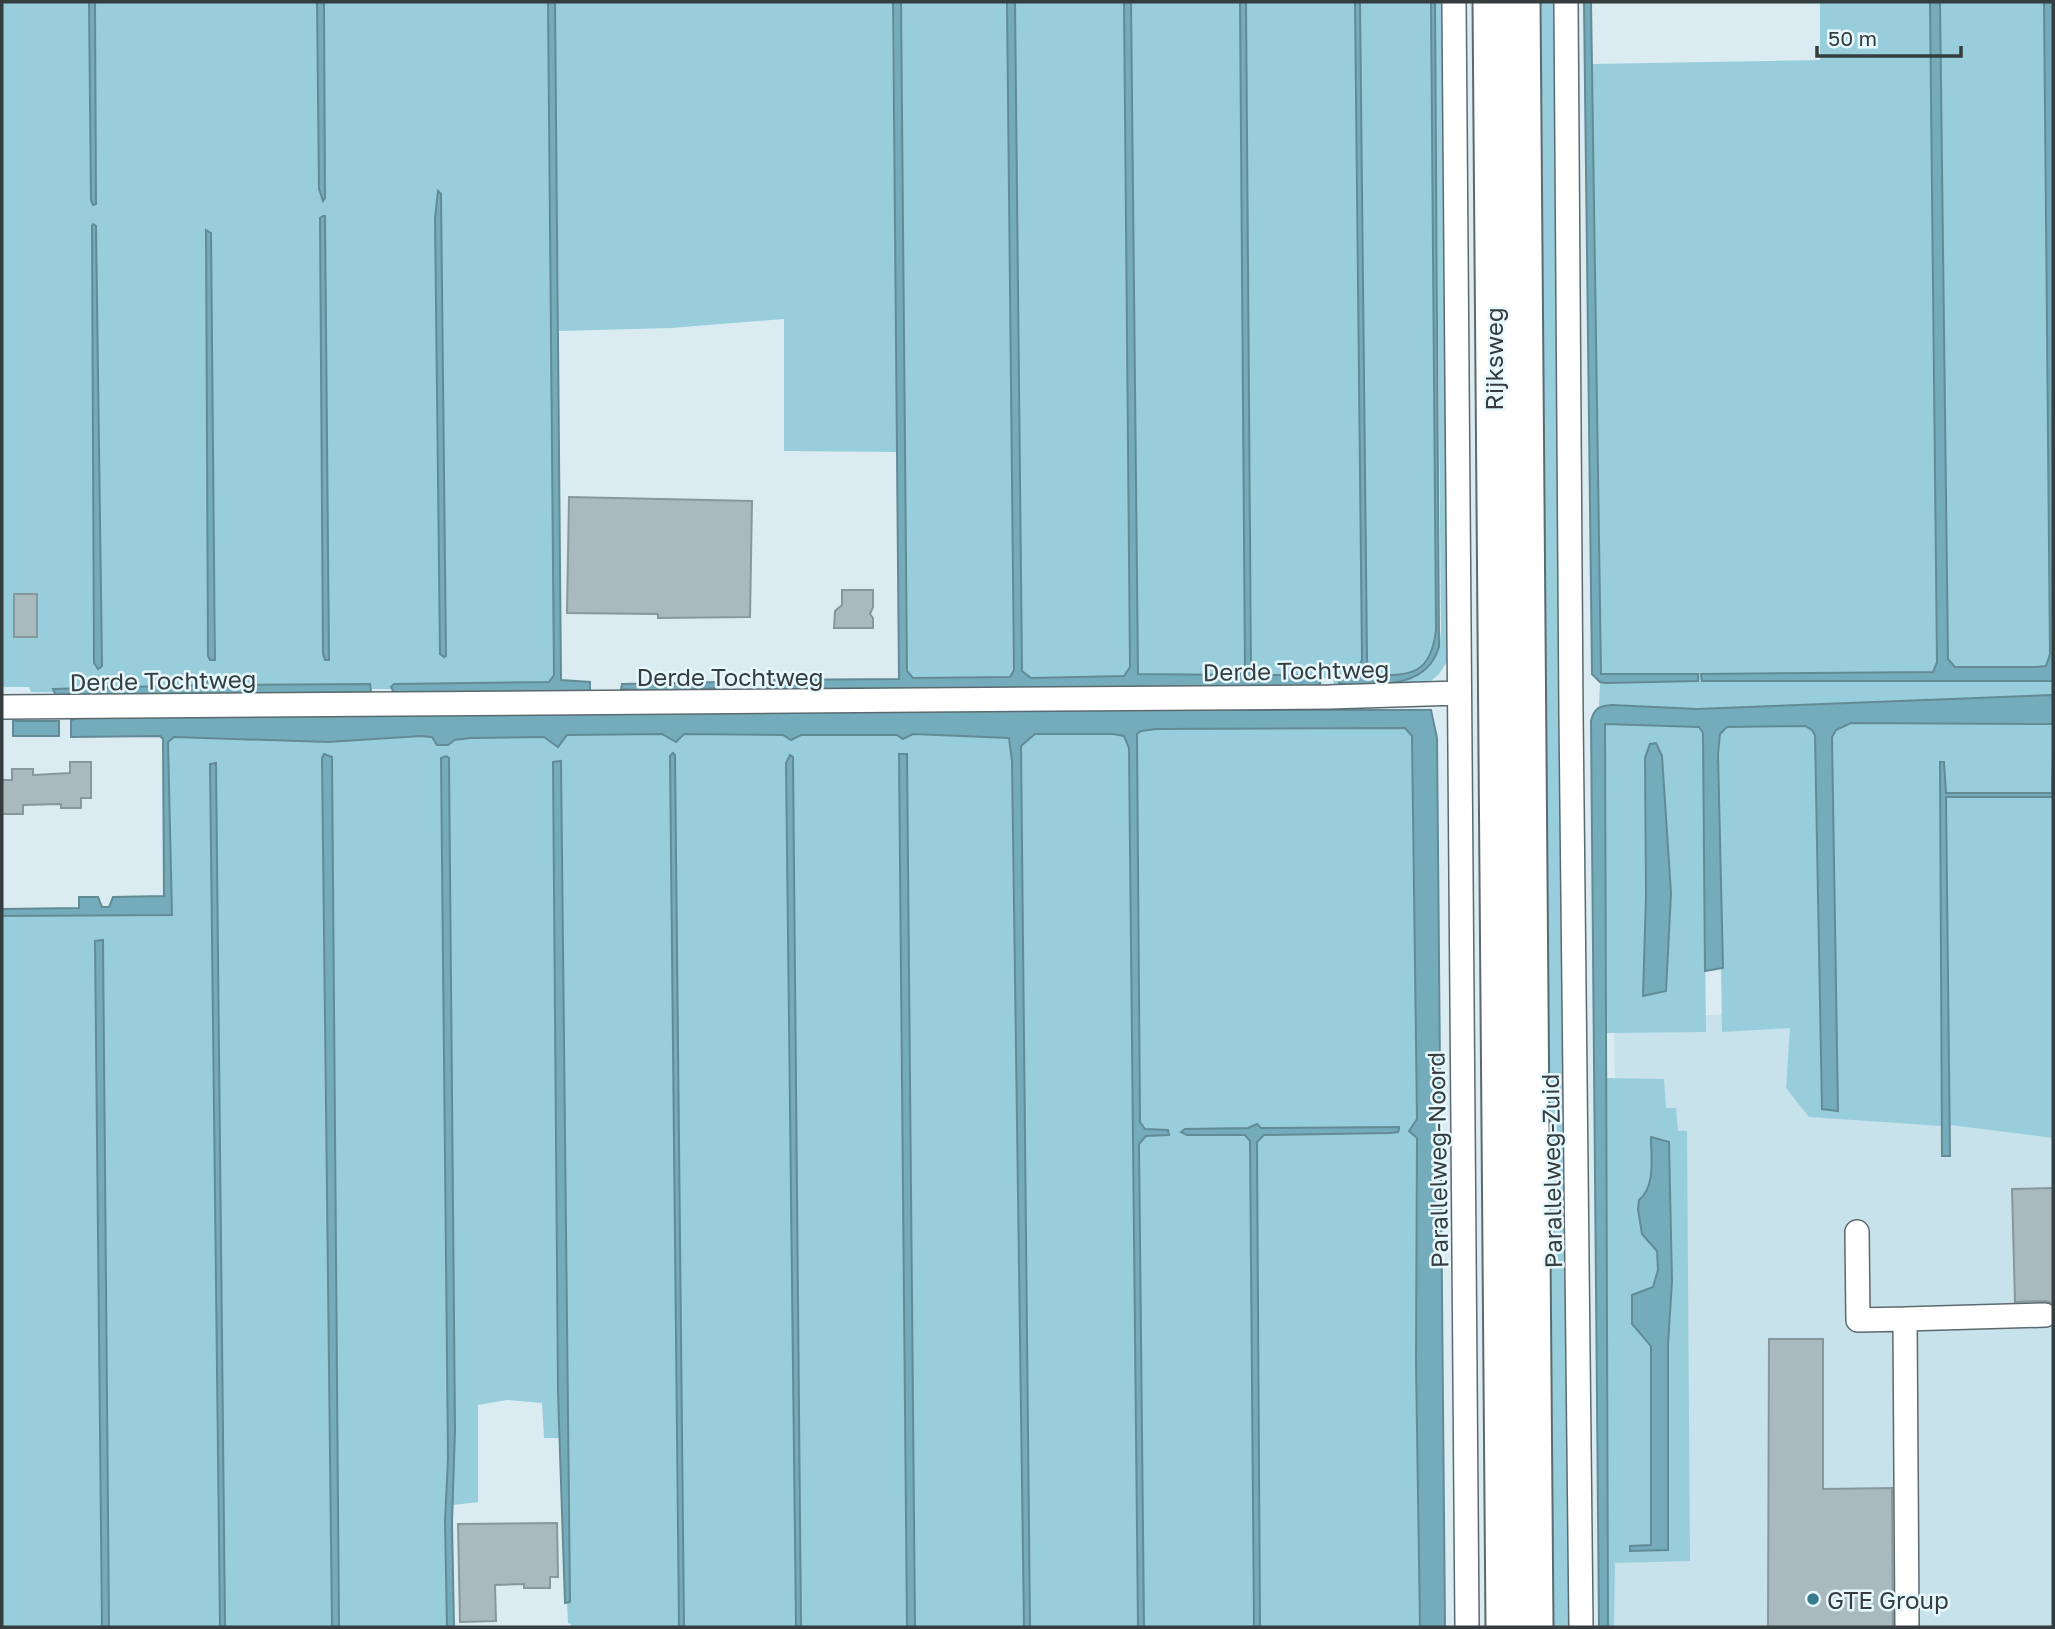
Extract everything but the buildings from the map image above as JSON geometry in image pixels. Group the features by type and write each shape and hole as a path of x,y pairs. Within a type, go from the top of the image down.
{"highway":[{"name":"Rijksweg","path":"1490,2 1503,1627"},
{"name":"Rijksweg","path":"1523,2 1536,1627"}],"street":[{"name":"Rijksweg","path":"1454,2 1458,693"},
{"name":"Parallelweg-Zuid","path":"1566,2 1581,1627"},
{"name":"Derde Tochtweg","path":"2,707 1288,697 1458,693"},
{"name":"Parallelweg-Noord","path":"1458,693 1467,1627"},
{"path":"1857,1232 1858,1320 2045,1315"},
{"path":"1905,1319 1907,1627"}],"shaded area":[{"path":"2,2 89,2 91,200 96,203 95,2 317,2 319,189 325,198 324,2 548,2 554,675 549,682 394,684 391,689 371,689 370,684 219,685 210,679 204,685 98,690 54,689 53,692 31,692 29,687 2,687","holes":["438,192 441,194 446,656","325,216 328,660 323,654 320,218","206,230 211,233 216,657 210,660"]},
{"path":"89,2 95,2 96,204 93,205 91,200"},
{"path":"317,2 324,2 323,201 319,189"},
{"path":"548,2 555,2 561,680 590,682 590,691 394,693 391,687 394,684 549,682 554,675"},
{"path":"555,2 892,2 897,452 784,451 784,319 671,328 559,331"},
{"path":"893,2 901,2 907,671 913,678 1010,677 1014,670 1007,2 1015,2 1022,671 1031,678 1124,676 1130,667 1124,2 1131,2 1138,674 1240,675 1245,670 1240,2 1246,2 1251,664 1257,675 1318,675 1321,678 1320,684 770,689 762,686 763,680 899,679"},
{"path":"901,2 1007,2 1014,670 1010,677 913,678 907,671"},
{"path":"1015,2 1124,2 1130,667 1124,676 1031,678 1022,671"},
{"path":"1131,2 1240,2 1246,647 1245,670 1240,675 1138,675"},
{"path":"1246,2 1355,2 1362,660 1355,673 1342,674 1384,684 1415,678 1439,647 1441,631 1435,2 1446,2 1450,657 1439,674 1424,687 1338,688 1333,678 1321,678 1318,675 1257,675 1252,670"},
{"path":"1355,2 1360,2 1367,659 1368,669 1374,675 1388,675 1409,673 1418,669 1430,655 1436,630 1431,2 1435,2 1439,647 1431,664 1410,679 1355,686 1339,683 1338,677 1355,673 1362,660"},
{"path":"1360,2 1431,2 1436,630 1430,655 1418,669 1409,673 1388,675 1374,675 1368,669 1367,659"},
{"path":"1540,2 1560,2 1573,1627 1554,1627"},
{"path":"1584,2 1591,2 1601,674 1698,674 1698,681 1605,683 1592,674"},
{"path":"1820,2 1930,2 1937,662 1934,672 1702,674 1702,680 2053,681 2053,695 1697,709 1599,706 1600,682 1698,680 1697,674 1601,674 1592,64 1820,60"},
{"path":"1930,2 1940,2 1948,659 1955,667 2037,667 2046,666 2050,654 2044,2 2053,2 2053,681 1702,681 1701,674 1933,672 1937,662"},
{"path":"1940,2 2044,2 2050,654 2046,666 1955,667 1948,660"},
{"path":"438,191 441,194 444,657 440,654 435,218"},
{"path":"323,216 329,660 325,660 323,654 320,218"},
{"path":"93,224 96,226 102,666 98,669 94,663"},
{"path":"206,230 211,233 215,660 210,660 208,656"},
{"path":"210,679 215,679 219,685 370,684 371,692 56,696 53,689 204,685"},
{"path":"720,682 719,688 658,691 621,689 622,684"},
{"path":"2053,695 2053,724 1851,723 1836,730 1832,737 1838,1111 1822,1109 1815,735 1812,730 1805,726 1727,727 1720,734 1718,754 1723,968 1705,971 1703,733 1699,727 1605,724 1608,1627 1599,1627 1591,721 1594,713 1600,707 1612,705 1697,709"},
{"path":"1431,710 1437,738 1445,1627 1420,1627 1416,1361 1417,1138 1409,1131 1417,1119 1412,736 1405,728 1157,729 1137,734 1140,1122 1145,1129 1168,1130 1169,1135 1146,1136 1139,1144 1144,1627 1138,1627 1129,748 1124,736 1035,734 1021,746 1030,1627 1024,1627 1012,761 1009,738 913,734 903,739 897,735 801,735 791,740 783,735 684,734 676,742 662,734 567,735 558,747 544,737 470,738 455,740 448,745 437,745 432,737 421,736 328,742 174,737 168,742 172,915 2,916 2,909 79,908 79,897 98,897 102,907 109,907 113,897 164,896 163,739 160,736 71,737 71,720 81,717"},
{"path":"13,721 59,721 59,736 13,736"},
{"path":"1851,723 2053,724 2053,793 1946,793 1944,763 1940,763 1942,1126 1809,1117 1786,1088 1790,1028 1722,1032 1719,734 1727,727 1805,726 1815,735 1822,1109 1838,1110 1832,737 1836,730"},
{"path":"1605,724 1699,727 1703,733 1706,1032 1606,1033","holes":["1666,846 1671,893 1644,996 1646,895"]},
{"path":"1157,729 1408,730 1412,736 1417,1119 1409,1131 1417,1138 1420,1627 1260,1627 1257,1141 1264,1135 1390,1133 1398,1127 1261,1128 1257,1124 1248,1128 1185,1129 1187,1135 1245,1135 1251,1141 1254,1627 1144,1627 1139,1144 1146,1136 1169,1135 1168,1130 1145,1129 1140,1122 1137,734"},
{"path":"662,734 674,742 684,734 783,735 791,740 801,735 1009,737 1012,761 1024,1627 915,1627 907,754 899,754 907,1627 801,1627 793,757 786,763 796,1627 684,1627 675,754 670,754 679,1627 571,1627 568,1623 567,1603 570,1602 553,762 560,1438 544,1438 542,1403 507,1400 478,1405 478,1502 453,1505 455,1430 449,759 446,756 447,1627 339,1627 332,758 322,758 332,1627 225,1627 216,763 210,764 220,1627 109,1627 102,940 95,942 102,1627 2,1627 2,916 171,915 168,741 174,737 328,742 421,736 432,737 437,745 479,737 544,737 556,746 566,735"},
{"path":"1035,734 1113,734 1124,736 1129,748 1138,1627 1030,1627 1021,746"},
{"path":"1656,743 1662,756 1671,893 1666,991 1643,996 1646,895 1645,758 1650,744"},
{"path":"673,753 684,1627 679,1627 670,756"},
{"path":"2053,753 2053,797 1946,797 1950,1156 1942,1156 1940,762 1944,762 1946,793 2052,793"},
{"path":"324,754 332,757 339,1627 332,1627"},
{"path":"899,754 907,754 915,1627 907,1627"},
{"path":"790,755 793,757 801,1627 796,1627 786,763"},
{"path":"441,758 449,758 455,1430 452,1522 454,1627 447,1627 445,1521 448,1459"},
{"path":"561,761 570,1602 565,1603 558,1392 553,762"},
{"path":"216,763 225,1627 220,1627 210,764"},
{"path":"1946,797 2053,797 2053,1138 1950,1125"},
{"path":"103,940 109,1627 102,1627 95,941"},
{"path":"1810,1010 1815,1113 2053,1116 2053,1627 1603,1627 1602,1550 1615,1096 1614,1020"},
{"path":"1606,1078 1664,1079 1666,1108 1676,1108 1678,1131 1687,1131 1690,1561 1615,1563 1614,1627 1608,1627","holes":["1651,1138 1670,1181 1672,1281 1668,1345 1668,1550 1631,1551 1631,1546 1651,1545 1651,1346 1653,1287 1658,1270 1657,1251 1642,1234 1638,1209 1639,1200 1650,1180"]},
{"path":"1257,1124 1261,1128 1399,1129 1398,1132 1390,1133 1264,1135 1257,1142 1260,1627 1254,1627 1250,1141 1245,1135 1187,1135 1181,1132 1185,1129 1248,1128"},
{"path":"1651,1137 1669,1142 1672,1281 1668,1345 1668,1550 1630,1551 1630,1546 1651,1545 1651,1346 1632,1324 1632,1295 1653,1287 1658,1270 1657,1251 1642,1234 1638,1209 1639,1200 1650,1179"}],"place":[{"name":"GTE Group","path":"1813,1599"}]}
